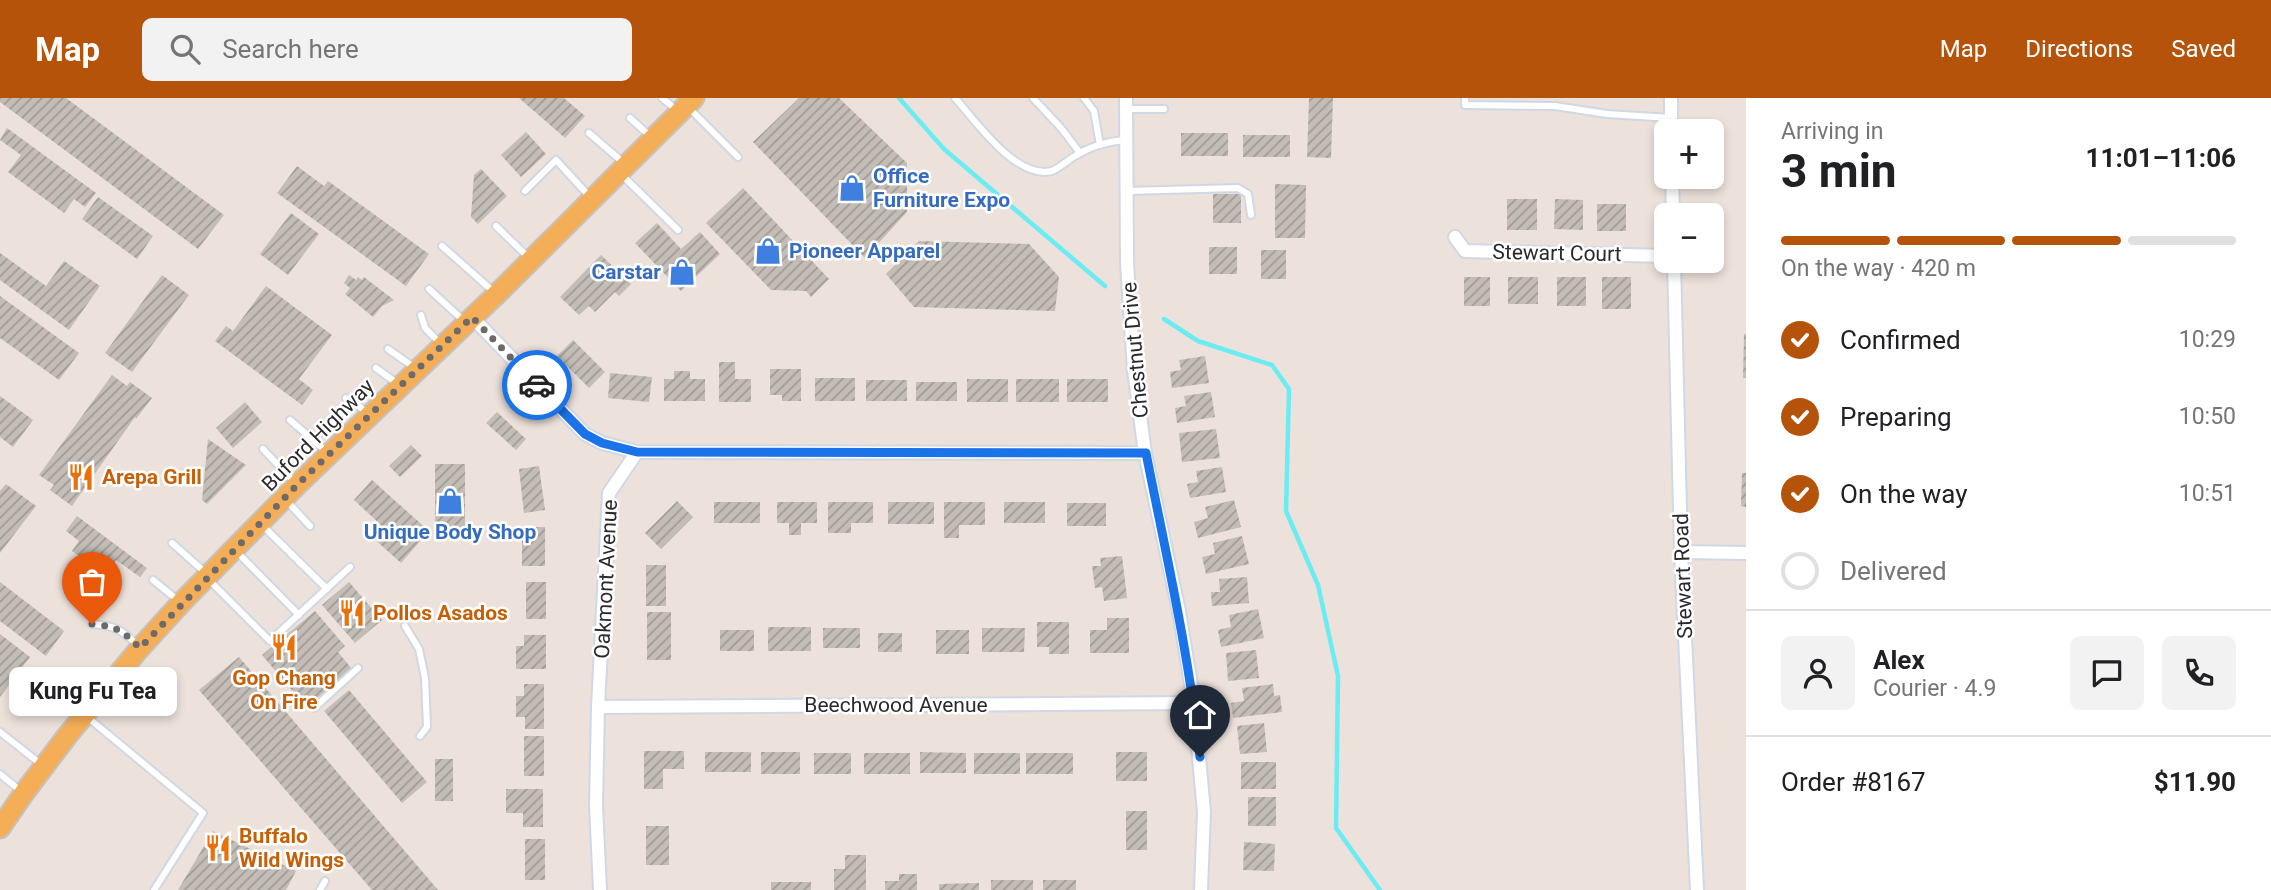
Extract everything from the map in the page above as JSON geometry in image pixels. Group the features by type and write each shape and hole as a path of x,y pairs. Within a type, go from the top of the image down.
{"main road":[{"name":"Buford Highway","path":"3,816 84,715 181,603 329,454 497,294 686,105"}],"street":[{"path":"1671,98 1671,118"},
{"name":"Chestnut Drive","path":"1126,103 1127,263 1133,370 1146,453 1179,611 1194,703 1203,813 1201,890"},
{"name":"Stewart Court","path":"1455,237 1465,251 1654,256"},
{"name":"Stewart Road","path":"1674,273 1681,552 1697,890"},
{"path":"469,320 585,434 602,443 637,452 1146,453"},
{"name":"Oakmont Avenue","path":"600,890 596,806 598,707 609,493 637,452"},
{"path":"1681,552 1746,553"},
{"name":"Beechwood Avenue","path":"598,707 1194,703"}],"lane":[{"path":"662,98 686,105 738,157"},
{"path":"955,98 1006,155 1027,169 1051,171 1080,153 1111,141 1126,140"},
{"path":"1033,98 1080,153"},
{"path":"1084,98 1094,111 1100,145"},
{"path":"1465,98 1465,105 1555,102 1607,114 1671,118"},
{"path":"1126,103 1164,109"},
{"path":"630,118 653,140"},
{"path":"589,133 678,230"},
{"path":"525,191 556,160 592,199"},
{"path":"1126,191 1238,188 1248,194 1251,215"},
{"path":"496,226 531,260"},
{"path":"442,246 497,294"},
{"path":"429,289 469,320"},
{"path":"421,314 425,328 443,346"},
{"path":"388,349 417,370"},
{"path":"376,368 400,386"},
{"path":"346,398 354,401 368,416"},
{"path":"290,420 329,454"},
{"path":"263,449 310,526"},
{"path":"261,524 327,589"},
{"path":"172,543 270,641 351,568"},
{"path":"234,550 299,615"},
{"path":"153,580 181,603"},
{"path":"92,624 121,629 140,648"},
{"path":"405,626 419,649 425,678 427,727 420,736"},
{"path":"314,708 358,668"},
{"path":"84,715 203,813 154,890"},
{"path":"0,732 44,766"},
{"path":"0,774 23,793"},
{"path":"320,890 325,881"}],"building":[{"path":"0,98 66,98 224,215 198,249 0,102"},
{"path":"519,98 564,98 585,116 565,138"},
{"name":"Office Furniture Expo","path":"799,98 839,98 907,163 907,212 865,258 753,142"},
{"path":"1309,98 1333,98 1331,158 1307,157"},
{"path":"7,128 96,193 85,207 74,199 64,213 8,172 21,155 0,140"},
{"path":"526,132 546,154 521,177 501,155"},
{"path":"1181,133 1228,133 1228,156 1181,156"},
{"path":"1243,135 1290,135 1290,157 1243,157"},
{"path":"297,166 324,186 328,181 429,254 406,286 277,193"},
{"path":"481,169 507,196 478,224 471,217 474,175"},
{"path":"1275,184 1306,185 1305,238 1275,238"},
{"name":"Pioneer Apparel","path":"743,188 829,279 811,297 806,291 771,290 706,223"},
{"path":"1213,194 1241,194 1241,223 1213,223"},
{"path":"98,197 153,236 137,259 82,219"},
{"path":"1507,199 1537,199 1537,230 1507,230"},
{"path":"1555,199 1583,200 1583,230 1554,229"},
{"path":"1597,204 1626,204 1626,231 1597,231"},
{"path":"291,213 319,234 288,275 260,254"},
{"name":"Carstar","path":"657,223 681,249 700,232 720,254 681,291 635,243"},
{"path":"919,241 1029,244 1059,277 1055,311 914,307 886,274"},
{"path":"1209,247 1237,247 1237,274 1209,274"},
{"path":"1261,250 1286,250 1286,279 1261,279"},
{"path":"0,253 46,286 64,261 100,286 69,330 0,280"},
{"path":"601,255 631,284 619,296 615,292 595,312 589,306 579,315 560,297 589,267 609,287 590,266"},
{"path":"162,275 189,295 132,372 105,353"},
{"path":"349,275 356,280 358,277 362,280 364,277 394,300 382,306 373,317 345,294 350,288 344,283"},
{"path":"1464,277 1490,277 1490,306 1464,306"},
{"path":"1508,277 1538,277 1538,304 1508,304"},
{"path":"1557,277 1586,277 1586,306 1557,306"},
{"path":"1602,277 1631,277 1631,309 1602,309"},
{"path":"266,286 332,335 299,379 313,390 302,405 215,341 226,326 233,331"},
{"path":"0,296 79,353 59,380 0,338"},
{"path":"1746,334 1746,378 1743,378"},
{"path":"573,340 605,372 589,388 557,356"},
{"path":"1205,356 1209,383 1172,388 1170,372 1181,370 1179,360"},
{"path":"719,362 735,362 735,379 751,379 751,402 719,402"},
{"path":"770,369 801,369 801,401 782,401 782,395 770,395"},
{"path":"674,371 690,371 690,379 705,379 705,401 664,401 664,379 674,379"},
{"path":"610,373 652,377 649,402 608,398"},
{"path":"112,375 127,386 130,382 152,398 136,419 135,417 72,506 50,490 54,485 39,475"},
{"path":"815,378 855,378 855,401 815,401"},
{"path":"967,379 1008,379 1008,402 967,402"},
{"path":"1016,379 1059,379 1059,402 1016,402"},
{"path":"1067,379 1108,379 1108,402 1067,402"},
{"path":"866,380 907,380 907,401 866,401"},
{"path":"916,382 957,382 957,401 916,401"},
{"path":"1211,392 1215,417 1177,423 1175,408 1186,406 1184,396"},
{"path":"0,396 33,420 13,447 0,437"},
{"path":"245,402 262,422 233,448 216,428"},
{"path":"497,412 526,439 516,450 486,423"},
{"path":"1216,429 1220,458 1182,462 1179,433"},
{"path":"208,439 246,465 207,504 202,500"},
{"path":"411,445 422,456 400,477 389,466"},
{"name":"Unique Body Shop","path":"435,464 465,464 465,537 435,537"},
{"path":"539,466 545,510 524,513 519,469"},
{"path":"1222,467 1226,492 1190,498 1187,484 1198,482 1196,471"},
{"path":"1742,473 1746,473 1746,507 1741,506"},
{"path":"372,480 429,531 401,563 371,536 381,525 354,500"},
{"path":"6,484 36,506 0,553 0,491"},
{"path":"1234,500 1241,527 1198,538 1194,522 1208,518 1205,507"},
{"path":"677,501 693,517 661,549 645,533"},
{"path":"714,502 760,502 760,523 714,523"},
{"path":"777,502 817,502 817,523 801,523 801,535 789,535 789,523 777,523"},
{"path":"828,502 873,502 873,523 851,523 851,533 828,533"},
{"path":"888,502 934,502 934,524 888,524"},
{"path":"944,502 985,502 985,525 959,525 959,538 944,538"},
{"path":"1004,502 1045,502 1045,523 1004,523"},
{"path":"1067,503 1106,503 1106,526 1067,526"},
{"path":"77,516 147,568 140,577 116,560 105,575 72,551 79,541 66,531"},
{"path":"522,527 545,527 545,566 522,566"},
{"path":"1242,536 1249,564 1206,574 1202,557 1215,554 1213,543"},
{"path":"1122,556 1127,598 1104,601 1102,587 1095,588 1092,566 1101,566 1100,558"},
{"path":"646,565 666,565 666,606 646,606"},
{"path":"1247,577 1249,603 1212,606 1211,592 1220,592 1219,579"},
{"path":"0,582 64,631 46,656 0,621"},
{"name":"Pollos Asados","path":"349,582 382,620 355,643 322,605"},
{"path":"526,582 546,582 546,619 526,619"},
{"path":"1258,609 1264,638 1221,647 1218,630 1231,627 1229,615"},
{"path":"315,611 345,646 338,652 352,669 306,707 262,655"},
{"path":"647,612 671,612 671,660 647,660"},
{"path":"1107,618 1129,618 1129,653 1090,653 1090,630 1107,630"},
{"path":"1037,622 1069,622 1069,654 1049,654 1049,647 1037,647"},
{"path":"768,627 811,627 811,651 768,651"},
{"path":"823,628 860,628 860,648 823,648"},
{"path":"982,628 1025,628 1024,652 982,652"},
{"path":"720,630 754,630 754,651 720,651"},
{"path":"936,630 969,630 969,654 936,654"},
{"path":"878,633 902,633 902,652 878,652"},
{"path":"0,634 30,657 0,697"},
{"path":"524,635 546,635 546,669 516,669 516,646 524,646"},
{"path":"1256,650 1259,678 1228,681 1226,653"},
{"path":"239,657 438,890 372,890 199,690"},
{"path":"524,684 544,684 544,729 525,729 525,717 516,717 516,696 524,696"},
{"path":"1273,684 1274,696 1280,695 1282,712 1233,718 1231,703 1244,701 1242,688"},
{"path":"349,690 427,782 402,803 324,711"},
{"path":"1264,723 1267,752 1240,754 1237,726"},
{"path":"524,736 544,736 544,776 524,776"},
{"path":"644,751 684,751 684,769 663,769 663,789 644,789"},
{"path":"705,752 751,752 751,772 705,772"},
{"path":"761,752 800,752 800,774 761,774"},
{"path":"920,752 966,753 966,773 920,773"},
{"path":"1116,752 1147,752 1147,781 1116,781"},
{"path":"814,753 851,753 851,774 814,774"},
{"path":"864,753 910,753 910,774 864,774"},
{"path":"974,753 1020,753 1020,774 974,774"},
{"path":"1026,753 1073,753 1073,774 1026,774"},
{"path":"435,759 453,759 453,801 435,801"},
{"path":"1241,762 1276,762 1276,789 1241,789"},
{"path":"506,789 543,789 543,827 523,827 523,813 506,813"},
{"path":"1248,797 1276,797 1276,826 1248,826"},
{"path":"1126,811 1147,811 1147,850 1126,850"},
{"path":"646,826 669,826 669,865 646,865"},
{"path":"213,831 296,871 286,890 178,890"},
{"path":"525,839 545,839 545,880 525,880"},
{"path":"1244,842 1275,844 1274,871 1243,870"},
{"path":"845,855 866,855 866,890 834,890 834,869 845,869"},
{"path":"899,874 917,874 917,890 885,890 885,881 899,881"},
{"path":"991,880 1033,880 1033,890 991,890"},
{"path":"1043,880 1076,880 1076,890 1043,890"},
{"path":"771,882 811,882 811,890 771,890"},
{"path":"979,883 979,890 939,890 939,884"}],"waterway":[{"path":"899,98 944,149 1105,286"},
{"path":"1164,319 1198,341 1272,365 1289,389 1286,511 1318,585 1338,676 1336,828 1380,890"}],"way so far":[{"path":"92,624 121,629 140,648 297,485 472,317 537,385"}],"place":[{"name":"Office Furniture Expo","path":"852,188"},
{"name":"Pioneer Apparel","path":"768,251"},
{"name":"Carstar","path":"682,272"},
{"name":"Arepa Grill","path":"81,477"},
{"name":"Unique Body Shop","path":"450,501"},
{"name":"Pollos Asados","path":"352,613"},
{"name":"Kung Fu Tea","path":"92,624"},
{"name":"Gop Chang On Fire","path":"284,647"},
{"name":"Buffalo Wild Wings","path":"218,848"}],"route":[{"path":"537,385 585,434 602,443 637,452 1146,453 1179,611 1200,757"}]}
